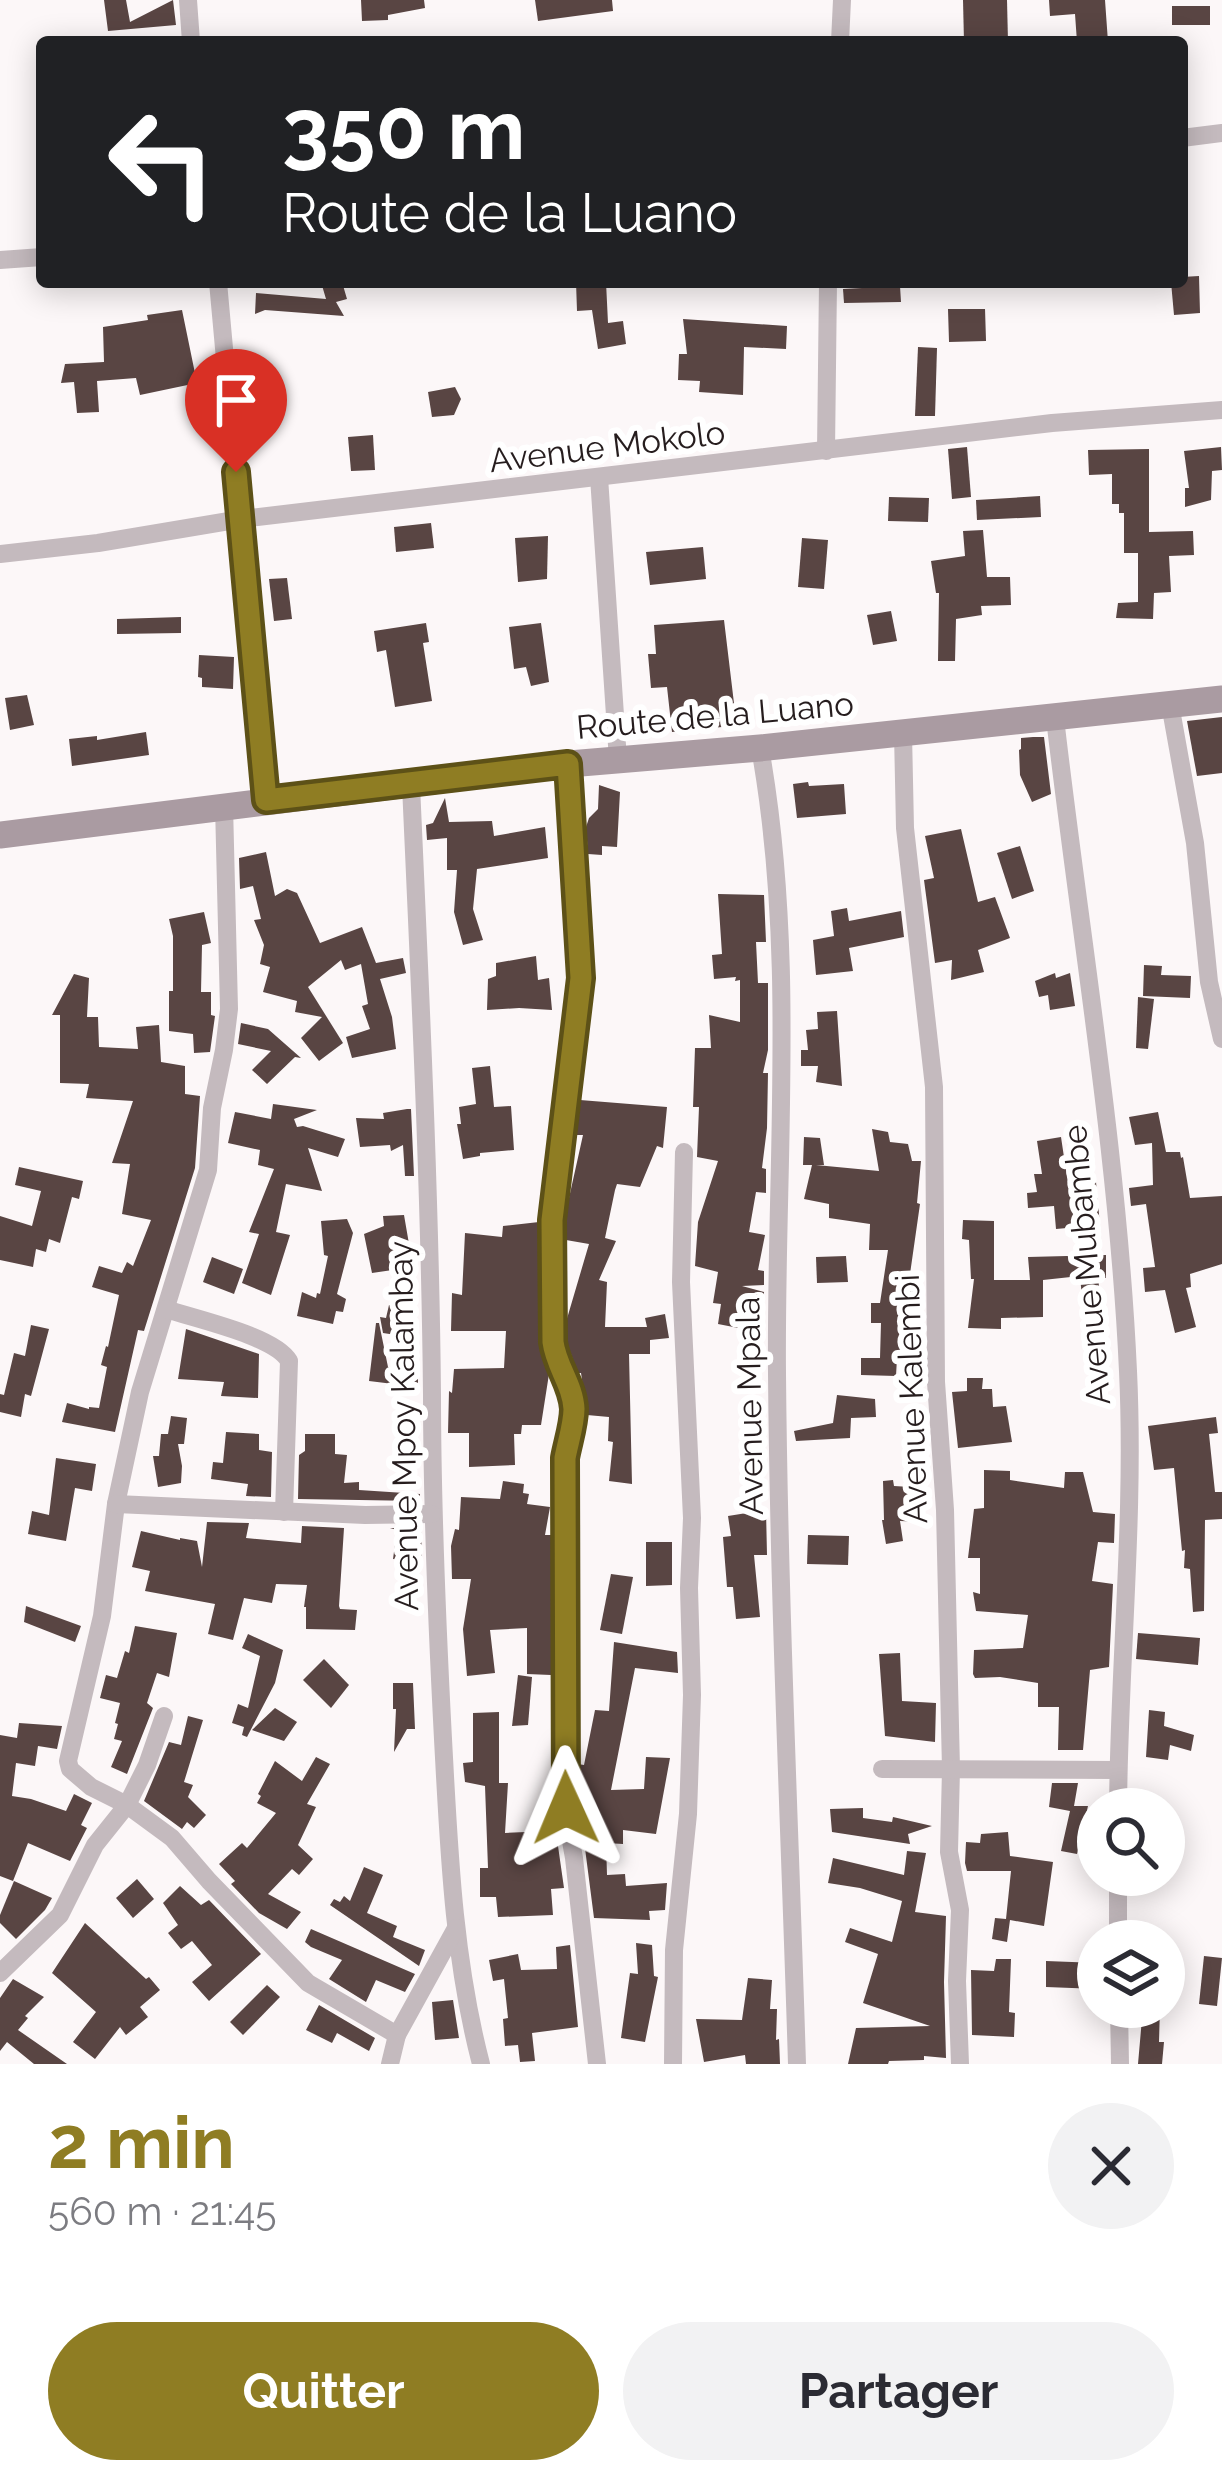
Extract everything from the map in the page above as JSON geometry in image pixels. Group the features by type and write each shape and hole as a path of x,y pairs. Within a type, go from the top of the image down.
{"street":[{"path":"188,0 191,36"},
{"path":"839,36 842,0"},
{"path":"1188,137 1222,133"},
{"path":"0,260 36,257"},
{"path":"219,288 266,800"},
{"path":"826,451 828,288"},
{"name":"Avenue Mokolo","path":"0,554 241,519 1052,422 1222,410"},
{"path":"599,477 618,760"},
{"name":"Route de la Luano","path":"0,836 568,764 1222,699"},
{"path":"1170,704 1195,843 1209,982 1222,1039"},
{"name":"Avenue Mubambe","path":"1055,718 1112,1179 1128,1370 1131,1474 1118,1788"},
{"name":"Avenue Kalembi","path":"902,734 905,828 934,1087 936,1382 944,1510 949,1852 960,1910 960,2064"},
{"name":"Avenue Mpala","path":"760,748 773,844 779,946 777,1375 797,2064"},
{"path":"568,764 581,978 552,1220 553,1342 574,1411 565,1458 564,1783 597,2064"},
{"name":"Avenue Mpoy Kalambay","path":"411,785 426,1098 432,1514 451,1888 459,1959 481,2064"},
{"path":"224,806 229,1009 212,1108 208,1170 140,1392 116,1504 102,1616 68,1761 70,1769 91,1787 127,1805 177,1843 308,1983 398,2036"},
{"path":"673,2064 674,1950 688,1814 692,1695 692,1518 681,1282 684,1152"},
{"path":"166,1309 270,1344 286,1355 284,1512"},
{"path":"116,1504 432,1514"},
{"path":"0,1973 60,1915 95,1845 127,1805 164,1716"},
{"path":"882,1769 1118,1770"},
{"path":"390,2064 398,2036 456,1928"},
{"path":"1119,2028 1120,2064"}],"building":[{"path":"104,0 126,0 130,22 173,0 176,25 108,31"},
{"path":"361,0 424,0 425,8 388,15 388,20 362,21"},
{"path":"535,0 612,0 613,11 538,21"},
{"path":"963,0 1007,0 1008,36 964,36"},
{"path":"1049,0 1105,0 1108,36 1077,36 1075,14 1050,16"},
{"path":"1172,6 1210,6 1210,25 1172,25"},
{"path":"1199,276 1200,313 1174,315 1172,288 1188,288 1188,277"},
{"path":"323,288 344,288 347,299 336,302 344,316 265,310 255,314 256,293 326,299"},
{"path":"576,288 606,288 608,323 623,321 626,344 598,349 592,310 577,311"},
{"path":"900,288 901,302 844,303 843,289"},
{"path":"948,309 985,309 986,341 949,342"},
{"path":"182,310 197,383 140,395 136,378 97,381 99,412 77,413 74,382 61,383 65,364 104,362 103,327"},
{"path":"683,319 787,326 786,349 744,347 743,395 699,392 700,381 678,380 679,354 687,354"},
{"path":"918,347 937,348 935,416 915,416"},
{"path":"455,387 461,399 454,415 432,417 428,392"},
{"path":"373,435 375,470 351,471 348,437"},
{"path":"967,447 971,497 952,499 948,449"},
{"path":"1221,447 1222,470 1212,471 1211,500 1185,507 1185,488 1189,488 1184,451"},
{"path":"1149,449 1149,532 1193,531 1194,555 1169,556 1171,592 1154,593 1153,619 1116,618 1118,603 1138,602 1138,553 1124,553 1124,513 1119,513 1119,504 1112,504 1112,474 1089,475 1088,450"},
{"path":"1040,496 1041,517 977,520 976,500"},
{"path":"889,497 929,498 928,522 888,521"},
{"path":"431,523 434,548 396,552 394,527"},
{"path":"983,530 987,577 1010,577 1011,605 981,606 982,615 956,619 955,661 938,661 939,593 931,561 965,556 963,531"},
{"path":"548,536 547,579 518,582 515,538"},
{"path":"802,538 828,540 824,589 798,587"},
{"path":"703,547 706,579 650,585 646,552"},
{"path":"287,578 292,619 274,621 269,579"},
{"path":"891,611 897,641 873,645 867,615"},
{"path":"181,617 181,633 117,634 117,619"},
{"path":"724,620 736,720 723,722 722,727 672,732 667,687 651,688 648,654 656,654 654,625"},
{"path":"426,623 429,642 423,643 432,701 395,707 386,650 377,652 374,631"},
{"path":"541,623 549,682 531,686 526,667 514,669 509,627"},
{"path":"199,655 234,657 233,689 202,687"},
{"path":"27,695 34,725 10,730 5,698"},
{"path":"1222,717 1222,773 1197,776 1187,721"},
{"path":"146,732 149,755 72,766 69,739"},
{"path":"1044,737 1051,794 1032,802 1020,775 1021,738"},
{"path":"808,782 809,786 844,784 846,814 797,818 793,784"},
{"path":"599,785 620,792 617,847 602,846 602,855 588,854 586,827 598,809"},
{"path":"445,798 449,822 492,821 494,836 545,827 548,858 477,869 473,909 483,940 463,945 454,912 457,870 447,870 447,838 427,840 426,825 433,823"},
{"path":"961,829 978,902 995,897 1010,938 978,950 984,972 951,980 952,960 935,963 924,880 934,878 925,836"},
{"path":"1020,846 1034,891 1012,899 997,853"},
{"path":"266,852 275,896 287,889 297,893 320,943 362,927 376,963 403,958 406,973 380,979 396,1049 352,1058 346,1037 370,1029 362,1006 368,1004 361,964 345,970 341,960 308,987 343,1043 319,1061 301,1038 322,1017 295,1012 297,1001 263,992 270,967 260,964 264,945 254,920 261,919 253,886 240,889 239,858"},
{"path":"718,894 764,895 766,942 756,942 758,983 768,983 768,1050 763,1073 768,1073 767,1128 762,1168 766,1169 766,1193 756,1192 749,1232 765,1235 758,1270 764,1271 764,1285 742,1286 764,1292 764,1333 718,1324 721,1304 713,1303 718,1272 695,1266 698,1222 718,1161 697,1157 695,1048 711,1048 709,1015 740,1022 740,980 714,979 712,955 722,954"},
{"path":"847,908 849,921 901,911 904,937 849,948 853,971 816,975 813,940 834,936 831,911"},
{"path":"204,912 211,943 202,945 201,992 211,992 211,1015 215,1016 210,1052 194,1053 193,1034 169,1031 173,936 169,919"},
{"path":"536,956 538,980 549,978 552,1010 487,1010 488,979 496,976 496,963"},
{"path":"1144,965 1162,966 1161,975 1191,976 1190,998 1143,996"},
{"path":"1055,973 1056,978 1070,973 1075,1006 1050,1010 1048,995 1039,997 1035,981"},
{"path":"74,974 89,978 87,1017 98,1017 99,1047 138,1049 136,1027 159,1025 161,1062 185,1066 185,1094 200,1096 195,1168 144,1331 138,1330 115,1432 62,1422 67,1403 99,1408 107,1367 101,1365 119,1295 92,1287 99,1266 122,1273 127,1262 133,1266 151,1220 122,1214 130,1164 112,1163 133,1101 86,1098 89,1084 60,1083 60,1015 52,1015"},
{"path":"1138,997 1154,999 1148,1049 1136,1048"},
{"path":"837,1011 842,1086 816,1082 818,1066 801,1066 801,1050 808,1050 806,1030 818,1029 817,1012"},
{"path":"241,1023 268,1029 301,1058 295,1057 267,1084 252,1070 271,1051 238,1044"},
{"path":"490,1066 494,1107 511,1106 514,1150 463,1159 459,1107 476,1104 472,1068"},
{"path":"580,1100 667,1107 663,1148 657,1146 640,1187 617,1184 605,1238 616,1241 599,1280 607,1282 605,1327 647,1327 645,1318 665,1314 669,1338 650,1340 650,1354 629,1354 632,1484 609,1481 613,1442 608,1441 609,1417 587,1415 581,1373 566,1341 566,1322 589,1244 566,1240 567,1207 583,1135 576,1135"},
{"path":"273,1104 317,1110 294,1119 297,1127 345,1139 338,1157 308,1148 322,1191 286,1184 276,1232 290,1235 271,1295 242,1283 259,1234 249,1232 274,1169 258,1165 260,1150 228,1143 235,1112 271,1119"},
{"path":"411,1109 414,1176 405,1176 403,1145 391,1151 390,1145 360,1147 356,1118 384,1119 383,1113"},
{"path":"1158,1112 1166,1152 1180,1152 1183,1157 1190,1198 1222,1196 1222,1264 1190,1274 1191,1287 1186,1288 1196,1327 1175,1333 1165,1290 1145,1292 1143,1268 1155,1267 1146,1204 1131,1206 1129,1188 1153,1185 1152,1143 1135,1145 1129,1117"},
{"path":"872,1129 888,1132 890,1142 908,1144 912,1161 921,1161 910,1274 922,1276 922,1359 897,1358 896,1376 861,1375 861,1358 880,1358 881,1323 871,1323 871,1303 880,1303 888,1250 869,1250 870,1224 829,1218 829,1204 804,1199 812,1165 803,1165 804,1137 820,1138 824,1165 816,1165 879,1171"},
{"path":"1061,1137 1068,1184 1096,1182 1100,1225 1056,1229 1054,1206 1028,1208 1027,1193 1037,1192 1034,1174 1042,1174 1037,1141"},
{"path":"19,1167 83,1181 79,1199 72,1197 60,1243 49,1239 46,1252 36,1249 33,1267 0,1260 0,1216 32,1226 41,1191 15,1185"},
{"path":"404,1215 413,1267 372,1273 364,1234 384,1226 383,1216"},
{"path":"347,1219 353,1233 337,1294 346,1299 343,1312 336,1311 333,1324 297,1316 302,1292 316,1298 320,1294 328,1256 324,1255 321,1221"},
{"path":"963,1220 994,1221 994,1280 1030,1280 1028,1257 1106,1255 1106,1278 1098,1276 1102,1318 1084,1319 1080,1276 1043,1280 1043,1317 1001,1318 1001,1329 968,1328 974,1279 969,1240 962,1239"},
{"path":"539,1222 539,1342 549,1374 541,1425 522,1425 521,1434 514,1434 515,1465 469,1467 469,1433 448,1433 454,1369 504,1368 506,1331 451,1331 452,1293 462,1295 465,1233 502,1237 503,1226"},
{"path":"846,1256 848,1282 817,1283 816,1257"},
{"path":"212,1257 243,1269 234,1294 203,1282"},
{"path":"389,1305 407,1309 405,1321 417,1323 416,1338 383,1333 380,1317 386,1318"},
{"path":"376,1323 388,1367 418,1371 418,1387 369,1381"},
{"path":"31,1325 49,1329 21,1417 0,1412 0,1394 4,1395 14,1353 25,1356"},
{"path":"186,1329 259,1354 258,1398 221,1396 224,1382 178,1379"},
{"path":"967,1378 983,1378 982,1389 992,1389 993,1407 1006,1406 1012,1442 958,1448 952,1392 967,1391"},
{"path":"837,1395 875,1399 876,1417 851,1418 850,1438 796,1441 794,1431 833,1423"},
{"path":"171,1416 187,1418 184,1444 178,1444 181,1483 158,1487 153,1456 159,1456 161,1434 168,1434"},
{"path":"1216,1417 1218,1433 1209,1434 1215,1492 1222,1492 1222,1519 1205,1520 1204,1611 1193,1612 1174,1468 1154,1470 1148,1426"},
{"path":"226,1432 259,1434 259,1450 272,1452 271,1497 246,1496 248,1484 211,1479 213,1462 223,1463"},
{"path":"305,1434 335,1434 335,1454 347,1455 344,1483 359,1482 359,1490 420,1494 420,1501 298,1499 299,1455 305,1451"},
{"path":"56,1458 96,1464 92,1491 75,1488 66,1541 28,1534 32,1511 49,1515"},
{"path":"984,1470 1010,1471 1010,1480 1064,1488 1065,1472 1083,1472 1093,1512 1115,1514 1114,1543 1098,1542 1092,1581 1113,1584 1109,1667 1090,1670 1083,1750 1058,1750 1059,1707 1038,1707 1038,1683 975,1678 973,1674 974,1650 1023,1648 1028,1615 976,1611 973,1592 980,1594 980,1558 968,1558 974,1509 984,1508"},
{"path":"893,1480 894,1486 927,1488 924,1522 900,1521 903,1541 886,1544 883,1481"},
{"path":"503,1481 524,1484 527,1504 550,1507 545,1535 551,1535 551,1675 527,1674 527,1628 490,1630 495,1673 467,1676 463,1629 471,1579 452,1579 451,1546 455,1529 459,1530 461,1497 500,1499"},
{"path":"766,1510 767,1555 754,1555 760,1617 736,1619 733,1587 727,1587 723,1537 731,1536 728,1516"},
{"path":"207,1522 249,1523 246,1538 301,1543 302,1526 344,1528 339,1606 357,1610 355,1630 306,1629 307,1585 276,1584 272,1603 244,1598 233,1640 208,1634 215,1604 145,1591 150,1571 132,1567 141,1531 197,1541 202,1567"},
{"path":"390,1528 421,1528 422,1563 393,1559 397,1530"},
{"path":"808,1535 849,1536 848,1565 807,1564"},
{"path":"646,1542 672,1542 672,1585 646,1586"},
{"path":"611,1574 633,1577 622,1634 600,1630"},
{"path":"26,1606 81,1626 75,1642 24,1622"},
{"path":"135,1626 177,1633 169,1677 157,1673 147,1703 153,1708 127,1774 111,1767 122,1741 114,1739 120,1703 100,1698 106,1675 117,1678"},
{"path":"1138,1633 1200,1638 1198,1665 1136,1659"},
{"path":"248,1634 283,1650 275,1683 247,1737 242,1735 244,1727 232,1723 238,1704 248,1708 260,1656 242,1648"},
{"path":"614,1642 677,1652 678,1673 635,1668 611,1790 644,1789 646,1757 670,1758 656,1834 623,1830 623,1844 606,1843 607,1875 625,1874 626,1886 667,1883 665,1910 649,1911 650,1920 594,1918 578,1764 584,1765 595,1710 609,1711"},
{"path":"900,1653 902,1701 936,1703 935,1742 885,1736 879,1654"},
{"path":"324,1659 349,1685 331,1708 303,1680"},
{"path":"518,1675 532,1677 528,1725 512,1726"},
{"path":"393,1683 413,1683 415,1729 407,1729 394,1752 396,1709"},
{"path":"275,1708 297,1722 284,1741 252,1730"},
{"path":"1149,1710 1165,1712 1164,1726 1194,1735 1191,1751 1170,1745 1168,1760 1146,1757"},
{"path":"499,1712 499,1783 508,1783 505,1833 526,1832 526,1841 557,1839 564,1888 551,1889 553,1915 498,1917 496,1897 480,1897 480,1868 488,1868 485,1786 465,1782 463,1763 473,1762 473,1713"},
{"path":"188,1716 203,1720 184,1782 193,1785 188,1797 206,1815 194,1828 187,1822 182,1829 144,1801 169,1742 181,1745"},
{"path":"19,1723 62,1726 57,1749 38,1746 35,1766 16,1763 12,1796 66,1811 74,1794 92,1803 81,1825 87,1828 70,1861 28,1843 13,1881 0,1876 0,1735 17,1738"},
{"path":"316,1757 330,1764 307,1804 316,1807 298,1845 313,1859 299,1875 292,1869 268,1894 301,1912 287,1929 259,1913 219,1864 242,1843 247,1848 276,1813 257,1803 275,1761 302,1781"},
{"path":"1052,1783 1078,1783 1074,1806 1077,1854 1061,1851 1070,1811 1049,1807"},
{"path":"863,1808 863,1818 892,1822 893,1817 932,1826 908,1834 910,1844 832,1832 830,1809"},
{"path":"1008,1832 1010,1856 1053,1862 1044,1926 1010,1920 1007,1942 992,1939 995,1918 1006,1919 1011,1871 967,1871 965,1863 966,1842 980,1843 981,1834"},
{"path":"907,1851 926,1853 915,1912 946,1916 946,2058 848,2064 856,2028 930,2026 863,2003 878,1954 845,1942 850,1928 892,1942 902,1901 828,1883 833,1858 904,1875"},
{"path":"364,1867 383,1875 367,1913 397,1926 393,1937 425,1950 419,1966 330,1905 344,1896 350,1901"},
{"path":"137,1879 154,1899 133,1918 116,1898"},
{"path":"14,1881 52,1898 16,1939 0,1923"},
{"path":"180,1886 201,1905 209,1900 261,1954 209,2001 192,1982 212,1965 192,1941 181,1949 168,1933 178,1925 163,1903"},
{"path":"85,1923 160,1990 140,2007 148,2017 126,2035 120,2027 95,2059 73,2042 96,2012 52,1973"},
{"path":"311,1929 415,1974 405,1992 376,1980 366,2002 329,1979 342,1960 305,1942"},
{"path":"636,1943 652,1945 654,1976 658,1977 645,2042 621,2038 630,1973 638,1974"},
{"path":"570,1945 578,2027 532,2033 535,2061 520,2062 518,2045 505,2046 504,1979 493,1981 489,1960 518,1954 521,1970 557,1969 556,1947"},
{"path":"1204,1956 1222,1958 1217,2006 1199,2004"},
{"path":"996,1959 1011,1959 1009,2012 1015,2013 1014,2037 972,2035 971,1970 994,1971"},
{"path":"1046,1961 1077,1962 1077,1988 1046,1987"},
{"path":"748,1978 772,1980 770,2009 777,2009 780,2064 746,2064 745,2055 704,2062 696,2019 742,2020"},
{"path":"13,1979 44,1997 18,2030 67,2064 34,2064 7,2042 0,2051 0,1998"},
{"path":"267,1985 280,1997 243,2035 230,2022"},
{"path":"453,2000 459,2038 435,2040 432,2002"},
{"path":"319,2005 375,2038 369,2051 337,2033 332,2043 306,2030"},
{"path":"1141,2028 1159,2028 1162,2064 1138,2064"}],"route":[{"path":"236,472 266,800 568,764 581,978 552,1220 553,1342 574,1411 565,1458 566,1808"}]}
